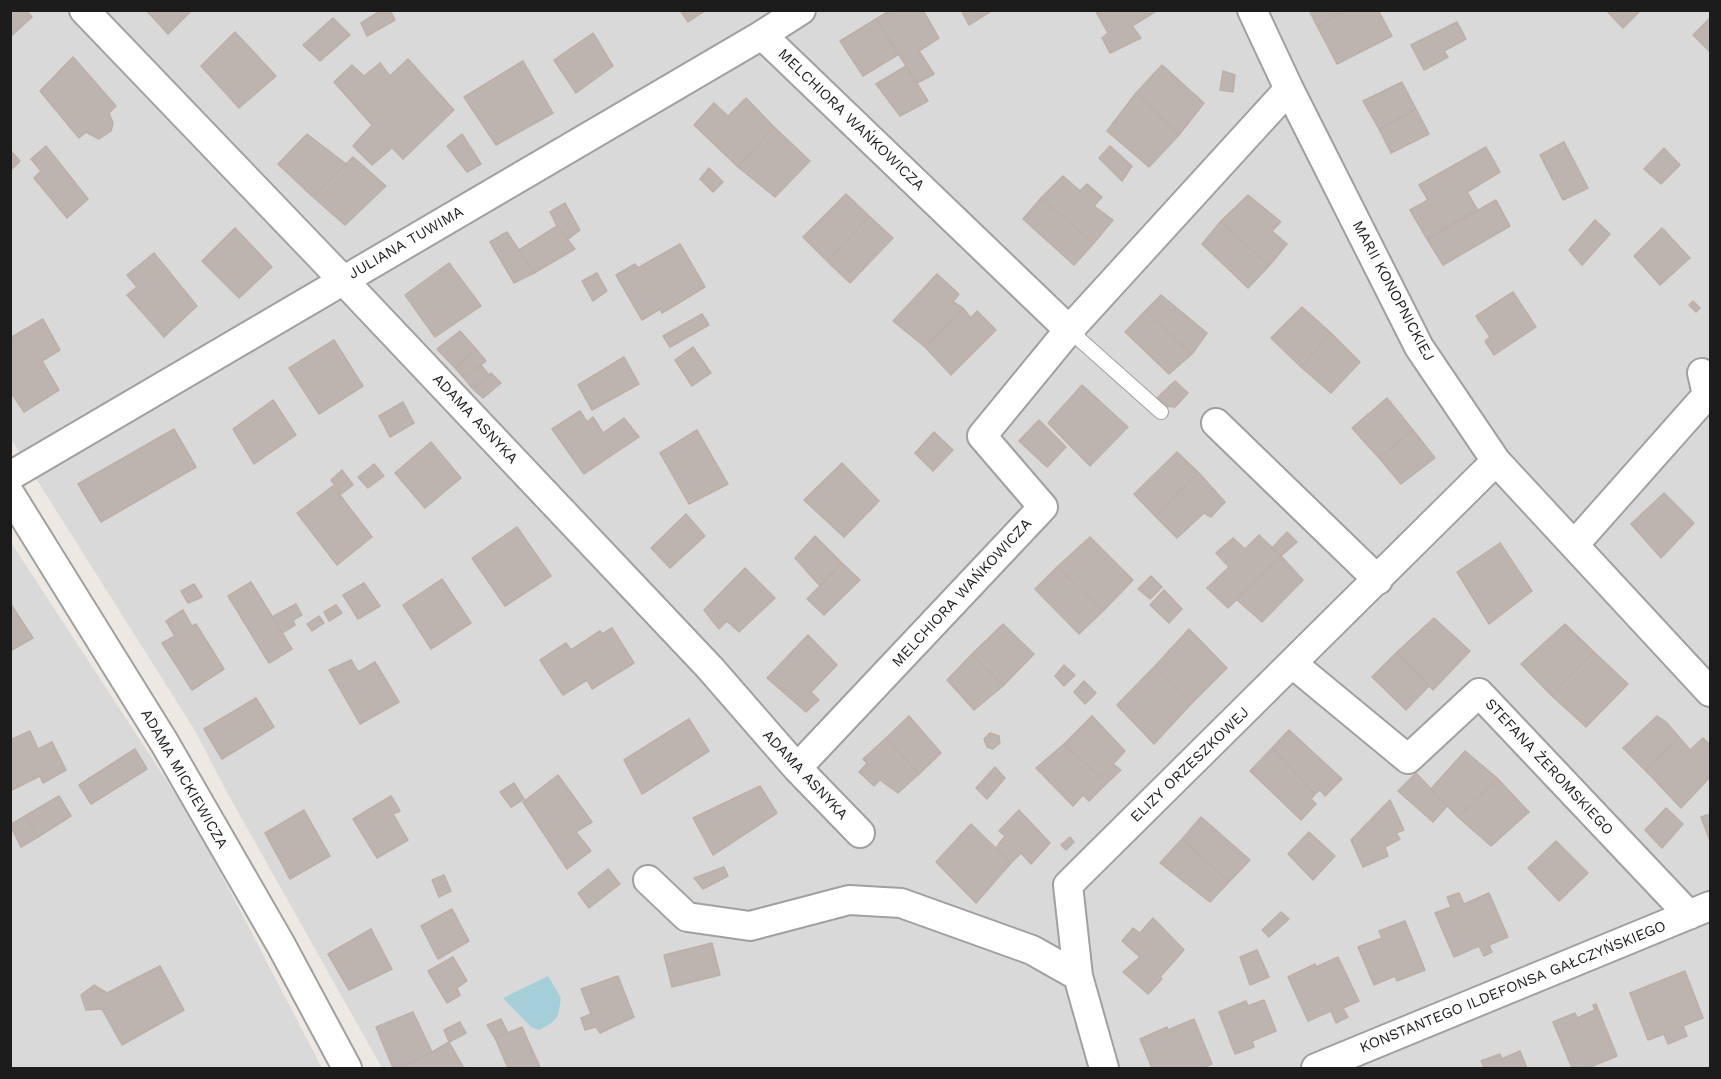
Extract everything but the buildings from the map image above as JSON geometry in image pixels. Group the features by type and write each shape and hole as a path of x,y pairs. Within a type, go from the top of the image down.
{"street":[{"name":"ADAMA ASNYKA","path":"84,10 344,280 710,668 796,768 860,833"},
{"name":"JULIANA TUWIMA","path":"10,476 801,10"},
{"name":"MARII KONOPNICKIEJ","path":"1252,10 1289,90 1419,346 1496,461 1710,692"},
{"name":"MELCHIORA WAŃKOWICZA","path":"762,35 1069,330"},
{"name":"MELCHIORA WAŃKOWICZA","path":"796,768 1043,507 982,436 1069,330 1289,90"},
{"path":"1574,545 1707,396 1702,373"},
{"path":"1216,423 1377,580"},
{"name":"ELIZY ORZESZKOWEJ","path":"1104,1068 1077,976 1068,885 1496,461"},
{"name":"ADAMA MICKIEWICZA","path":"10,495 164,742 281,945 347,1068"},
{"name":"STEFANA ŻEROMSKIEGO","path":"1293,664 1408,759 1479,693 1700,910"},
{"path":"648,880 687,917 750,926 849,900 901,903 1032,950 1077,976"},
{"name":"KONSTANTEGO ILDEFONSA GAŁCZYŃSKIEGO","path":"1316,1068 1700,910"}],"lane":[{"path":"1069,330 1161,411"}],"shaded area":[{"path":"10,11 1710,11 1710,1068 382,1068 194,729 11,439"},
{"path":"10,541 195,824 322,1068 11,1068"}],"water":[{"path":"548,976 561,998 560,1005 554,1021 539,1030 531,1027 503,998"}]}
